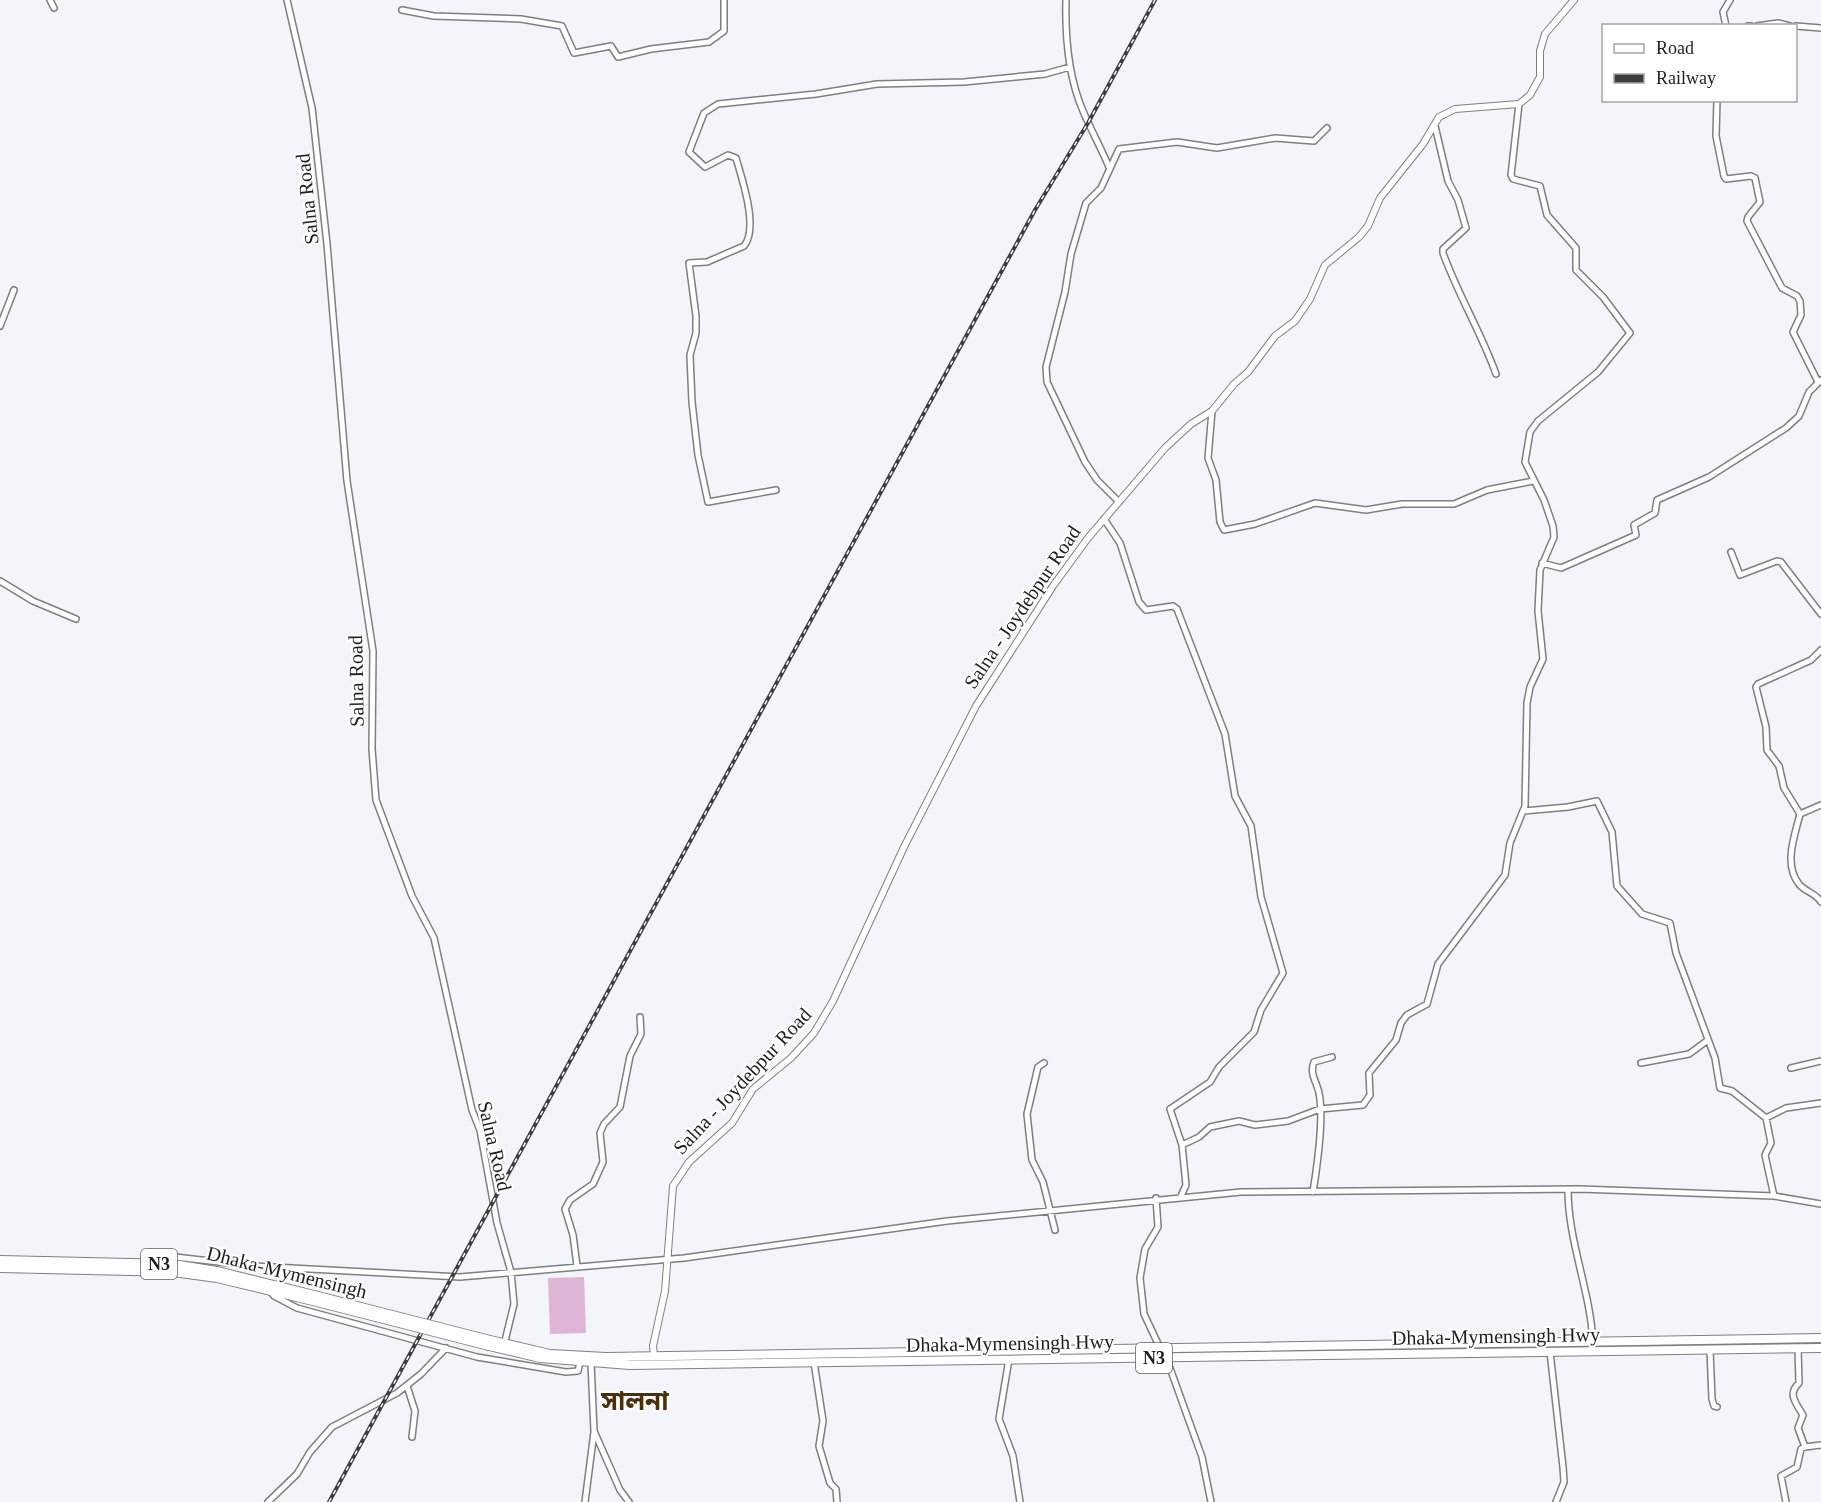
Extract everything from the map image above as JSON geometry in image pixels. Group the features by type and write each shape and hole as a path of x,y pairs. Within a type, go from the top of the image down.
{"highway":[{"name":"Dhaka-Mymensingh","path":"0,1260 182,1265 218,1271 313,1298"},
{"name":"Dhaka-Mymensingh","path":"0,1268 173,1272 269,1288 490,1343"},
{"name":"Dhaka-Mymensingh Hwy","path":"490,1343 550,1354 606,1358 1821,1338"},
{"name":"Dhaka-Mymensingh Hwy","path":"490,1343 540,1358 630,1365 1821,1348"}],"main road":[{"path":"1519,104 1536,87 1540,77 1540,51 1545,34 1574,0"},
{"name":"Salna - Joydebpur Road","path":"654,1356 652,1346 662,1312 668,1258 670,1203 679,1176 689,1162 732,1123 753,1089 791,1058 814,1033 855,957 904,847 976,706 1053,586 1104,519 1165,447 1191,424 1212,411 1234,384 1248,372 1275,336 1302,311 1317,287 1325,265 1359,237 1368,226 1380,198 1435,126 1439,117 1446,112 1519,104"}],"street":[{"path":"50,0 54,8"},
{"name":"Salna Road","path":"287,0 312,108 327,244 346,481 373,651 372,749 376,800 412,896 434,938 472,1110 480,1130 497,1223 511,1272 514,1304 504,1345"},
{"path":"402,10 434,16 521,19 562,26 574,53 610,46 618,57 651,49 709,42 724,31 724,0"},
{"path":"1066,0 1066,31 1070,67 1082,109 1109,167"},
{"path":"1726,24 1723,12 1730,0"},
{"path":"1797,26 1821,28"},
{"path":"776,490 708,502 704,488 692,402 690,355 696,333 696,316 689,263 707,262 744,246 750,233 745,191 736,158 728,155 705,167 689,152 704,113 718,104 877,84 964,82 1033,75 1070,67"},
{"path":"1542,563 1561,568 1636,536 1634,525 1655,513 1656,500 1709,477 1786,428 1799,416 1805,398 1820,381 1803,356 1792,330 1800,315 1800,301 1797,296 1782,288 1758,245 1747,219 1759,205 1760,196 1755,178 1751,176 1726,179 1724,176 1716,136 1717,102"},
{"path":"1182,1145 1199,1137 1210,1127 1239,1121 1255,1125 1288,1121 1320,1109 1353,1107 1366,1101 1370,1095 1369,1074 1396,1040 1401,1023 1407,1015 1427,1005 1438,964 1505,875 1510,843 1523,811 1526,787 1527,703 1530,687 1543,659 1538,611 1542,563 1554,537 1553,526 1544,500 1525,462 1532,427 1598,372 1630,333 1603,297 1576,270 1576,248 1547,215 1540,186 1514,179 1511,175 1519,104"},
{"path":"1435,126 1448,182 1458,200 1466,228 1443,249 1443,253 1470,318 1483,336 1496,374"},
{"path":"1119,502 1097,480 1085,462 1047,382 1046,367 1065,292 1071,254 1086,203 1101,188 1119,149 1128,146 1177,142 1217,148 1275,138 1314,141 1327,128"},
{"path":"0,326 14,290"},
{"path":"1212,411 1208,458 1216,480 1220,522 1224,530 1255,524 1315,503 1366,510 1402,504 1454,504 1487,490 1533,481"},
{"path":"1104,519 1120,543 1138,602 1146,610 1173,606 1177,609 1203,674 1225,734 1237,804 1251,825 1261,897 1283,974 1261,1010 1254,1032 1219,1068 1210,1082 1170,1109 1182,1145 1186,1185 1181,1196"},
{"path":"1731,552 1740,576 1777,561 1781,562 1821,614"},
{"path":"0,581 33,601 76,618"},
{"path":"1821,650 1811,660 1758,684 1756,687 1766,727 1767,750 1779,766 1784,788 1800,814 1790,855 1791,865 1799,886 1817,895 1821,902"},
{"path":"1523,811 1568,807 1597,801 1612,832 1617,886 1642,914 1670,923 1676,953 1715,1058 1720,1088 1732,1091 1766,1118 1771,1143 1765,1155 1774,1196"},
{"path":"1800,814 1821,805"},
{"path":"577,1266 575,1244 565,1209 570,1200 593,1184 603,1162 600,1133 604,1124 620,1107 630,1056 640,1034 640,1017"},
{"path":"1641,1064 1689,1054 1708,1040"},
{"path":"1313,1192 1319,1148 1320,1109 1319,1093 1313,1079 1312,1066 1314,1062 1332,1057"},
{"path":"1791,1068 1821,1060"},
{"path":"1044,1063 1038,1067 1027,1114 1032,1160 1043,1182 1055,1230"},
{"path":"1766,1118 1786,1108 1821,1103"},
{"path":"175,1257 254,1266 460,1277 668,1258 1050,1210 1156,1198 1240,1192 1568,1189 1774,1196 1821,1204"},
{"path":"1568,1189 1568,1209 1579,1271 1590,1301 1593,1342"},
{"path":"1156,1198 1158,1227 1145,1249 1140,1278 1144,1314 1160,1348"},
{"path":"269,1288 274,1296 297,1308 446,1348 541,1370 578,1371 580,1362"},
{"path":"268,1502 297,1474 310,1452 332,1427 378,1405 407,1386 446,1348"},
{"path":"1798,1348 1799,1383 1793,1389 1792,1396 1803,1415 1798,1428 1805,1447"},
{"path":"1710,1350 1712,1399 1714,1407 1717,1407"},
{"path":"1550,1352 1564,1475 1564,1482 1556,1502"},
{"path":"1166,1357 1202,1456 1211,1502"},
{"path":"1009,1359 999,1419 1013,1456 1020,1502"},
{"path":"814,1362 823,1421 819,1446 830,1483 836,1489 837,1502"},
{"path":"585,1502 594,1431 591,1363"},
{"path":"407,1386 415,1411 412,1437"},
{"path":"594,1431 620,1490 629,1502"},
{"path":"1786,1502 1781,1476 1797,1467 1801,1449 1821,1445"}],"shaded area":[{"path":"584,1277 586,1333 550,1334 548,1278"}],"railway":[{"path":"329,1502 1035,210 1088,123 1155,0"}],"district":[{"name":"সালনা","path":"635,1401"}]}
